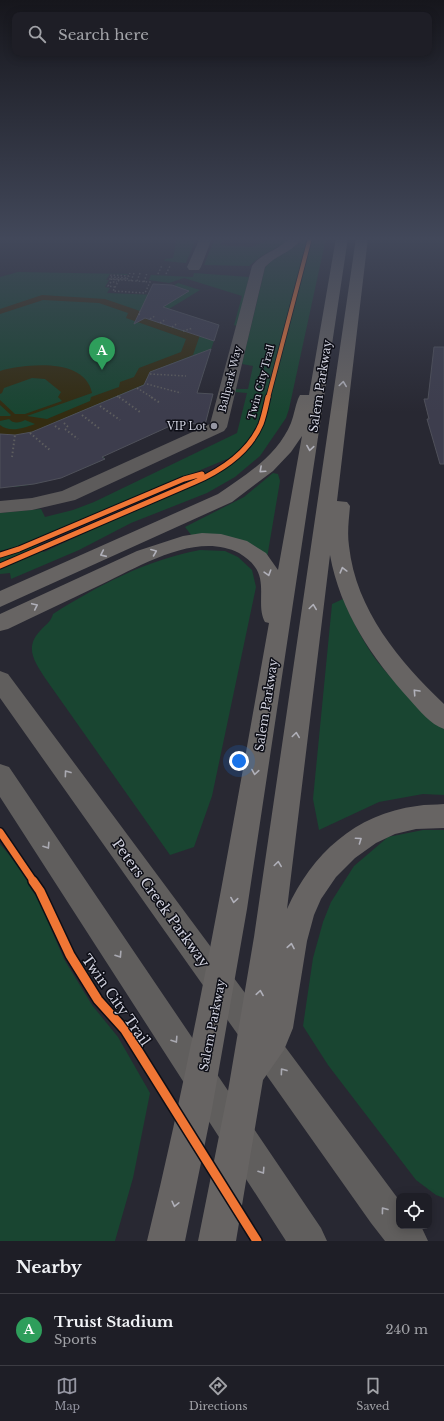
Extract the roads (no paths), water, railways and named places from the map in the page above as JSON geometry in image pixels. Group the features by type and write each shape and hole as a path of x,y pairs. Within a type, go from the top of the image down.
{"highway":[{"name":"Salem Parkway","path":"166,1241 184,1167 215,1009 333,296"},
{"name":"Salem Parkway","path":"217,1241 230,1178 248,1073 269,937 354,296"},
{"path":"0,600 213,505 241,488 273,460 290,441 301,418 310,378 322,368"},
{"path":"335,444 345,456 338,524 338,542 341,562 349,591 364,621 381,649 416,692 444,719"},
{"path":"0,623 161,549 188,542 214,540 236,544 246,548 254,554 267,569 270,575 275,650"},
{"path":"248,1073 276,1033 296,922 303,902 314,884 339,855 365,835 381,826 417,817 444,816"}],"main road":[{"name":"Peters Creek Parkway","path":"0,680 306,1103 408,1241"},
{"path":"0,775 301,1230"}],"lane":[{"name":"Ballpark Way","path":"0,507 32,504 68,496 218,427 251,296"}],"place":[{"name":"Truist Stadium","path":"102,370"},
{"name":"VIP Lot","path":"214,426"}]}
